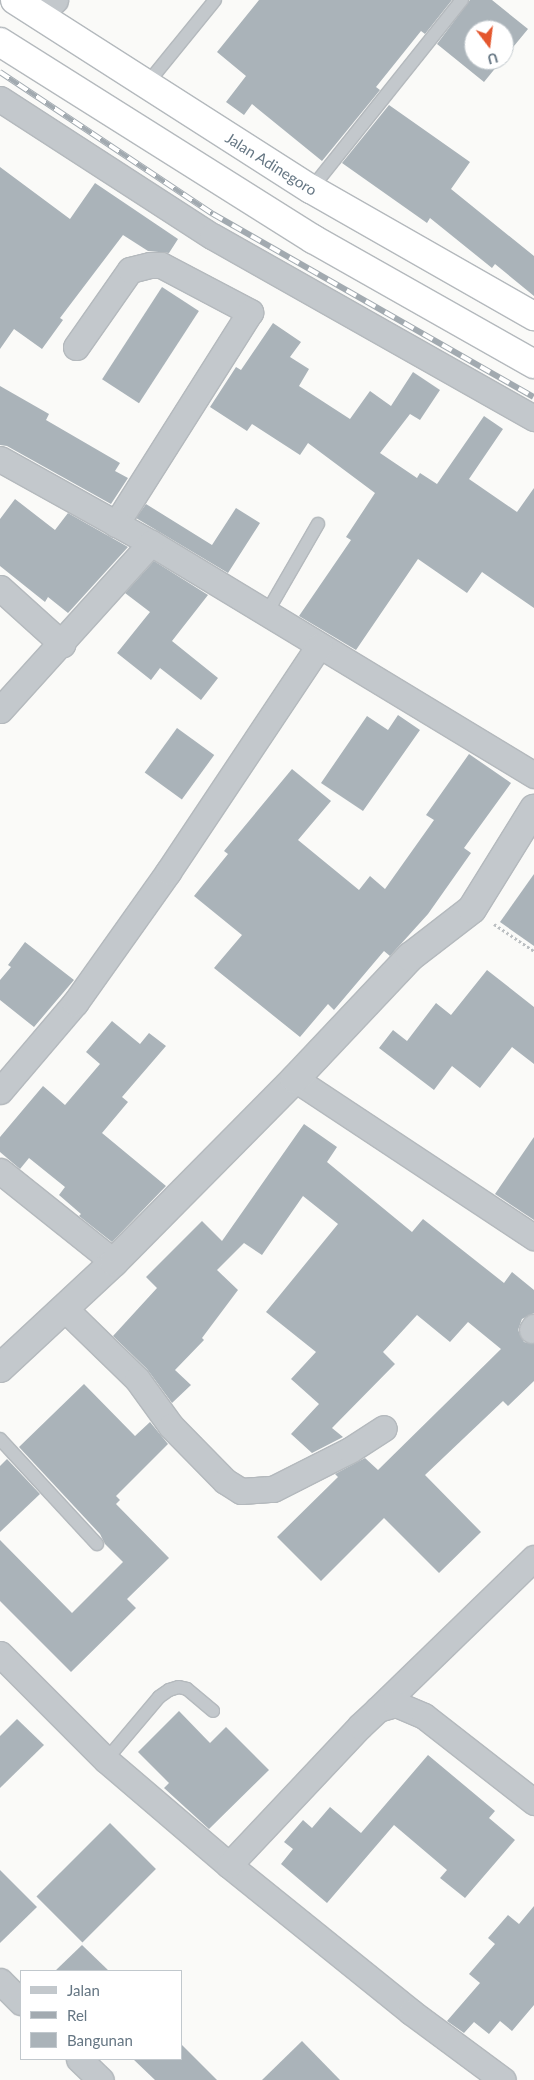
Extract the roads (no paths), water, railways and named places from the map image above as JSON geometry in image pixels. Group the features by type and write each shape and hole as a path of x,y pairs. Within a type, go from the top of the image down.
{"highway":[{"name":"Jalan Adinegoro","path":"16,0 47,8 146,85 311,190 534,316"},
{"path":"0,42 313,239 534,364"}],"street":[{"path":"0,99 212,236 534,418"},
{"path":"76,347 130,270 150,264 161,265 250,312 116,524"},
{"path":"0,459 26,471 116,524 151,542 266,614 534,775"},
{"path":"0,710 62,644 151,542"},
{"path":"0,588 62,644"},
{"path":"0,1091 75,1003 168,872 319,646"},
{"path":"0,1368 114,1262 295,1079 410,958 472,909 534,809"},
{"path":"295,1079 534,1238"},
{"path":"0,1171 114,1262"},
{"path":"64,1308 137,1379 178,1432 225,1481 241,1491 273,1489 350,1450 384,1428"},
{"path":"229,1865 340,1745 534,1558"},
{"path":"0,1654 106,1760 229,1865 411,2012 503,2080"},
{"path":"378,1709 396,1704 424,1716 534,1802"},
{"path":"0,1982 20,2001"},
{"path":"80,2060 101,2080"}],"lane":[{"path":"146,85 215,0"},
{"path":"311,190 462,0"},
{"path":"266,614 318,524"},
{"path":"0,1439 97,1544"},
{"path":"106,1760 159,1697 169,1690 178,1687 187,1689 213,1711"}],"railway":[{"path":"0,72 213,214 534,397"}]}
